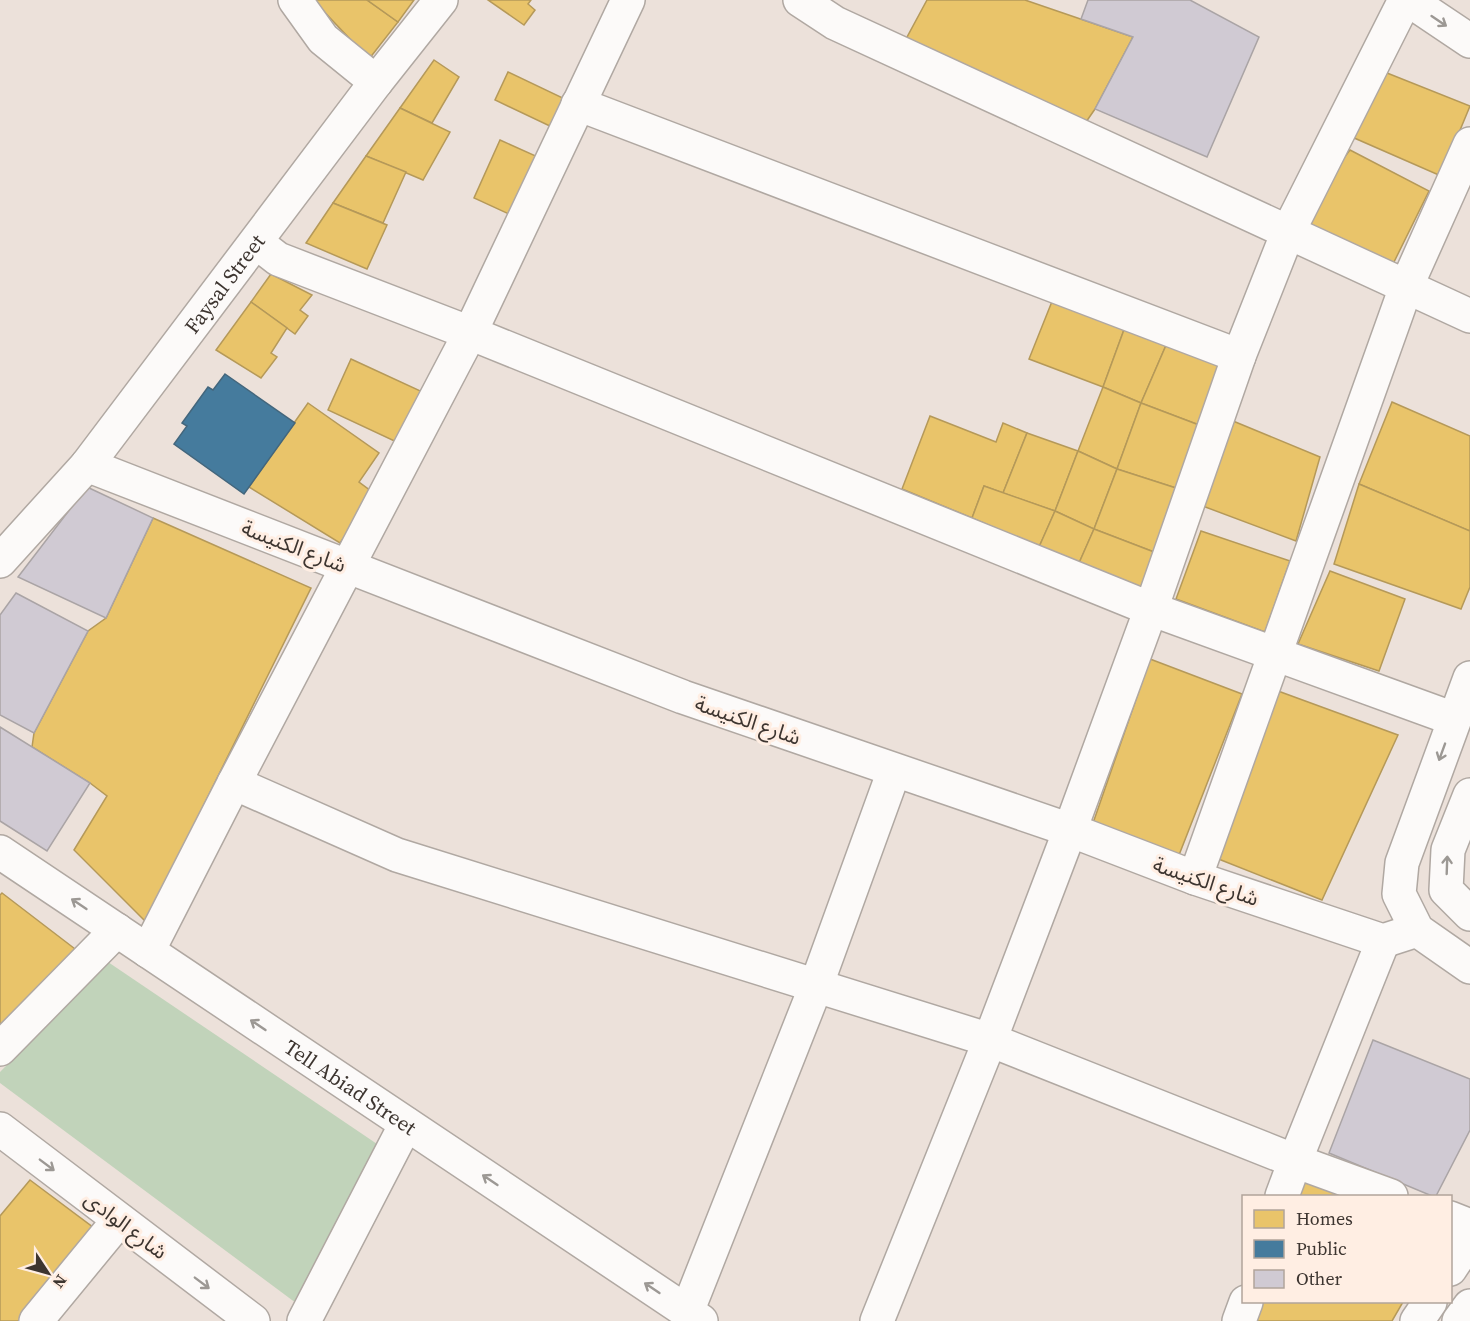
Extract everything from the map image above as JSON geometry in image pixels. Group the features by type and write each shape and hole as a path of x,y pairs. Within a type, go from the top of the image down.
{"street":[{"path":"295,0 323,39 376,82"},
{"name":"Faysal Street","path":"0,561 87,465 376,82 441,0"},
{"path":"148,951 470,333 628,0"},
{"path":"800,0 835,23 1470,316"},
{"path":"877,1321 990,1040 1070,830 1151,609 1239,356 1288,232 1407,0 1470,41"},
{"path":"578,105 1239,356"},
{"path":"1195,879 1406,287 1470,144"},
{"path":"256,242 278,259 470,333 1151,609 1454,719"},
{"name":"شارع الكنيسة","path":"87,465 683,697 1070,830 1195,879 1383,941"},
{"path":"1470,678 1402,863 1399,894 1418,930 1470,967"},
{"path":"694,1316 894,771"},
{"path":"234,783 397,855 990,1040 1386,1195"},
{"path":"1470,795 1448,850 1446,890 1470,914"},
{"name":"Tell Abiad Street","path":"0,852 694,1316"},
{"path":"0,1049 117,930"},
{"path":"1283,1195 1294,1161 1383,941 1418,930"},
{"path":"304,1321 406,1124"},
{"name":"شارع الوادى","path":"0,1130 253,1321"},
{"path":"1452,1219 1470,1226"},
{"path":"36,1321 119,1220"},
{"path":"1452,1266 1470,1239"},
{"path":"1239,1321 1246,1303"},
{"path":"1417,1321 1429,1303"},
{"path":"1459,1321 1470,1306"}],"green space":[{"path":"108,962 380,1146 296,1303 0,1083 0,1072"}],"building: Homes":[{"path":"313,0 367,0 398,22 369,59"},
{"path":"367,0 414,0 398,22"},
{"path":"488,0 531,0 528,4 535,10 524,25"},
{"path":"927,0 1025,0 1133,37 1086,122 906,39"},
{"path":"434,60 459,77 432,123 400,108"},
{"path":"1382,71 1470,106 1441,176 1352,137"},
{"path":"508,72 567,100 554,128 495,100"},
{"path":"400,108 450,132 423,180 366,156"},
{"path":"500,140 538,157 511,215 474,198"},
{"path":"1350,150 1429,191 1392,266 1293,223"},
{"path":"366,156 406,172 383,223 333,203"},
{"path":"333,203 387,225 367,269 306,243"},
{"path":"271,274 312,295 300,310 308,316 295,334 251,302"},
{"path":"1053,299 1125,327 1103,387 1029,359"},
{"path":"251,302 287,328 271,353 277,357 261,378 216,350"},
{"path":"1125,327 1167,343 1141,403 1103,387"},
{"path":"1167,343 1221,363 1199,425 1141,403"},
{"path":"351,359 427,394 403,445 328,410"},
{"path":"1103,387 1141,403 1117,469 1078,451"},
{"path":"1392,402 1470,436 1470,531 1359,484"},
{"path":"308,403 379,453 359,482 375,494 340,543 249,487"},
{"path":"1141,403 1199,425 1176,488 1117,469"},
{"path":"930,416 996,442 1003,423 1027,433 1003,493 984,486 972,518 902,489"},
{"path":"1233,421 1320,457 1296,541 1200,505"},
{"path":"1027,433 1078,451 1055,511 1003,493"},
{"path":"1078,451 1117,469 1094,529 1055,511"},
{"path":"1117,469 1176,488 1154,552 1094,529"},
{"path":"1359,484 1470,531 1470,587 1461,609 1334,564"},
{"path":"984,486 1055,511 1039,547 972,518"},
{"path":"1055,511 1094,529 1079,563 1039,547"},
{"path":"153,518 311,588 146,922 74,850 107,796 32,747 34,733 88,631 106,618"},
{"path":"1094,529 1154,552 1145,589 1079,563"},
{"path":"1201,531 1290,561 1265,632 1176,599"},
{"path":"1330,571 1405,599 1379,671 1298,644"},
{"path":"1150,659 1242,694 1179,855 1092,826"},
{"path":"1278,691 1398,735 1322,900 1216,858"},
{"path":"2,893 79,952 0,1031 0,895"},
{"path":"30,1180 94,1228 19,1321 0,1321 0,1216"},
{"path":"1302,1181 1344,1195 1297,1195"},
{"path":"1260,1303 1402,1303 1392,1321 1253,1321"}],"building: Public":[{"path":"225,374 295,423 244,494 174,444 187,426 182,423 208,387 213,390"}],"building: Other":[{"path":"1088,0 1190,0 1259,37 1207,157 1095,109 1133,37 1081,19"},
{"path":"87,487 153,518 106,618 18,577"},
{"path":"16,593 88,631 34,733 0,715 0,615"},
{"path":"0,727 90,783 47,851 0,821"},
{"path":"1373,1040 1470,1079 1470,1130 1437,1195 1430,1195 1329,1153"}]}
